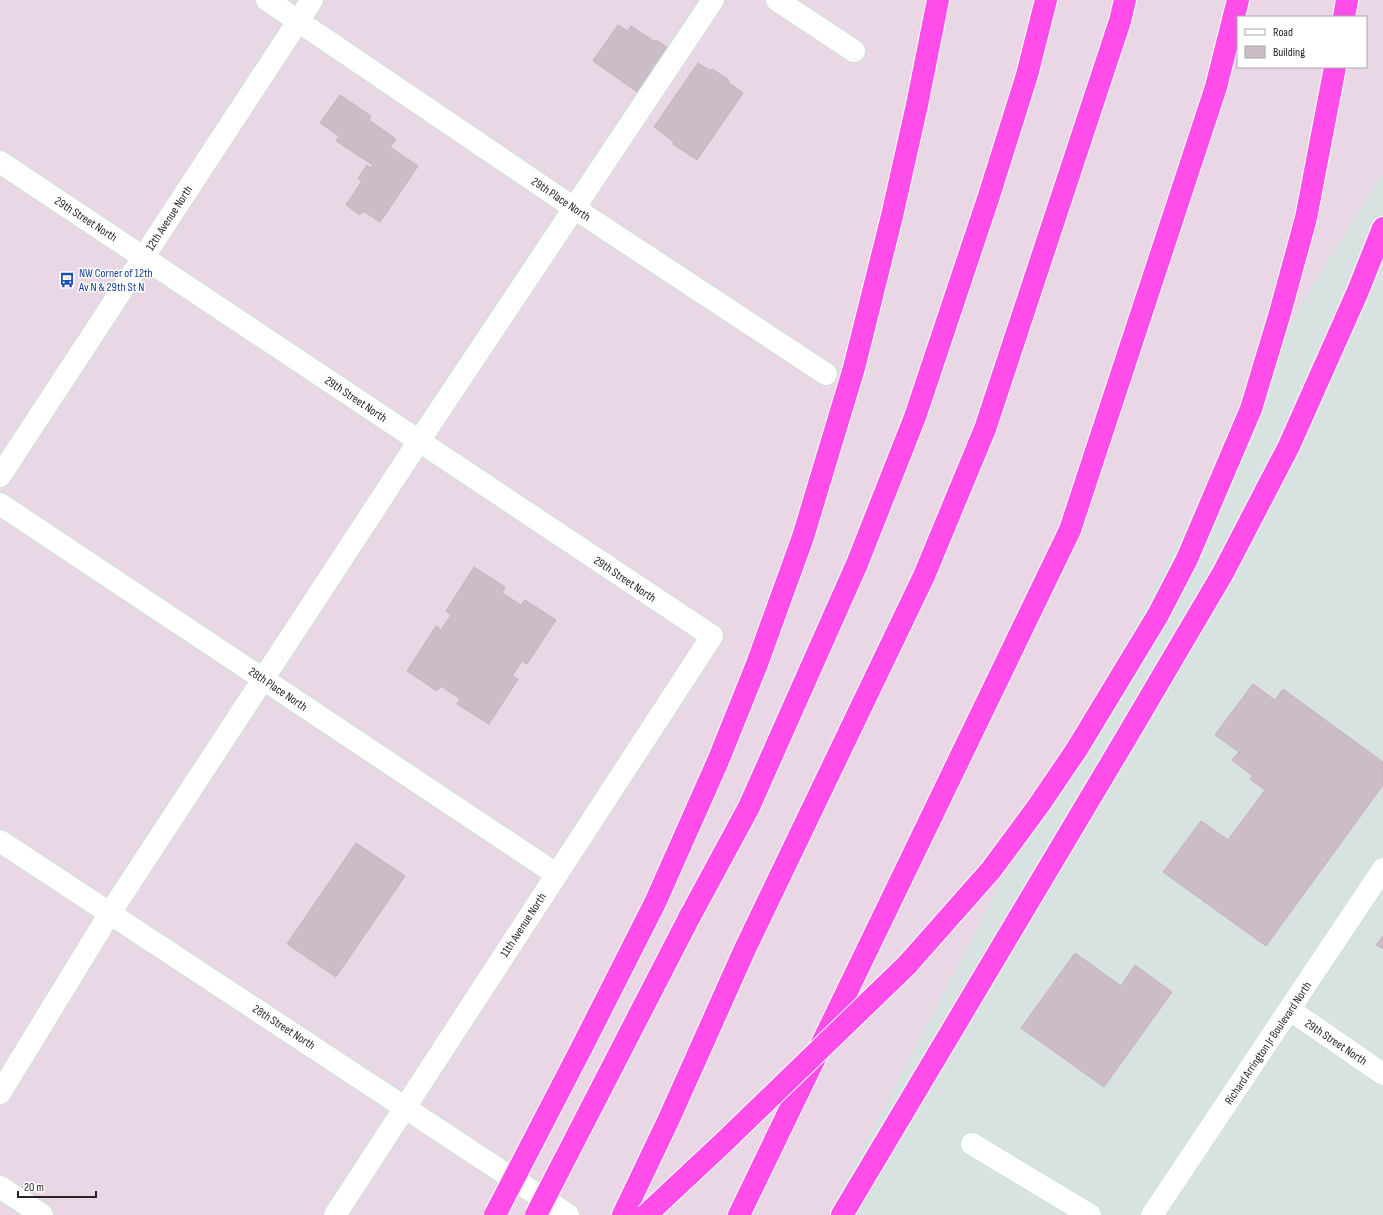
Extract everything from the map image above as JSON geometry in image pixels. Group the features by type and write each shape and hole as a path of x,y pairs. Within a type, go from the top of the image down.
{"highway":[{"path":"495,1215 655,903 718,761 757,664 803,537 854,368 892,216 917,105 938,0"},
{"path":"536,1215 689,918 749,807 857,564 912,425 988,199 1027,75 1046,0"},
{"path":"623,1215 668,1121 746,949 924,576 985,429 1115,36 1125,0"},
{"path":"739,1215 1070,530 1216,87 1238,0"},
{"path":"1344,16 1347,0"},
{"path":"646,1215 908,965 995,864 1039,805 1077,749 1158,615 1187,559 1251,409 1280,313 1306,218 1335,68"},
{"path":"842,1215 1223,573 1289,446 1358,291 1383,228"}],"street":[{"name":"29th Place North","path":"267,0 574,208 826,374"},
{"name":"12th Avenue North","path":"0,476 312,0"},
{"path":"0,1093 110,913 419,441 713,0"},
{"path":"777,0 854,51"},
{"name":"29th Street North","path":"0,162 712,636"},
{"name":"28th Place North","path":"0,504 556,874"},
{"name":"11th Avenue North","path":"335,1215 712,636"},
{"name":"28th Street North","path":"0,841 568,1215"},
{"name":"Richard Arrington Jr Boulevard North","path":"1152,1215 1383,869"},
{"name":"29th Street North","path":"1290,1010 1383,1074"},
{"path":"972,1144 1090,1215"},
{"path":"0,1187 42,1215"}],"shaded area":[{"path":"1383,172 1383,1215 828,1215 1302,302"}],"building":[{"path":"618,25 627,31 631,26 655,42 656,40 675,52 646,98 593,61"},
{"path":"698,63 711,71 712,69 729,80 728,82 743,93 697,160 673,144 674,142 654,127"},
{"path":"340,95 371,116 369,120 396,139 390,147 418,166 380,222 363,211 360,215 346,205 362,181 358,178 367,165 371,168 373,165 336,141 339,136 320,123"},
{"path":"474,567 505,587 502,593 521,605 525,600 556,620 527,664 522,661 512,676 518,679 489,724 457,704 460,699 441,686 437,691 407,671 436,626 441,630 451,615 446,611"},
{"path":"1253,684 1275,700 1283,689 1383,762 1383,785 1266,946 1163,872 1201,821 1228,840 1265,790 1250,779 1253,776 1232,760 1239,752 1215,735"},
{"path":"356,843 405,876 336,977 287,944"},
{"path":"1383,936 1383,949 1376,945"},
{"path":"1075,953 1121,986 1135,965 1172,992 1104,1087 1021,1028"}],"place":[{"name":"NW Corner of 12th Av N & 29th St N","path":"67,280"}]}
